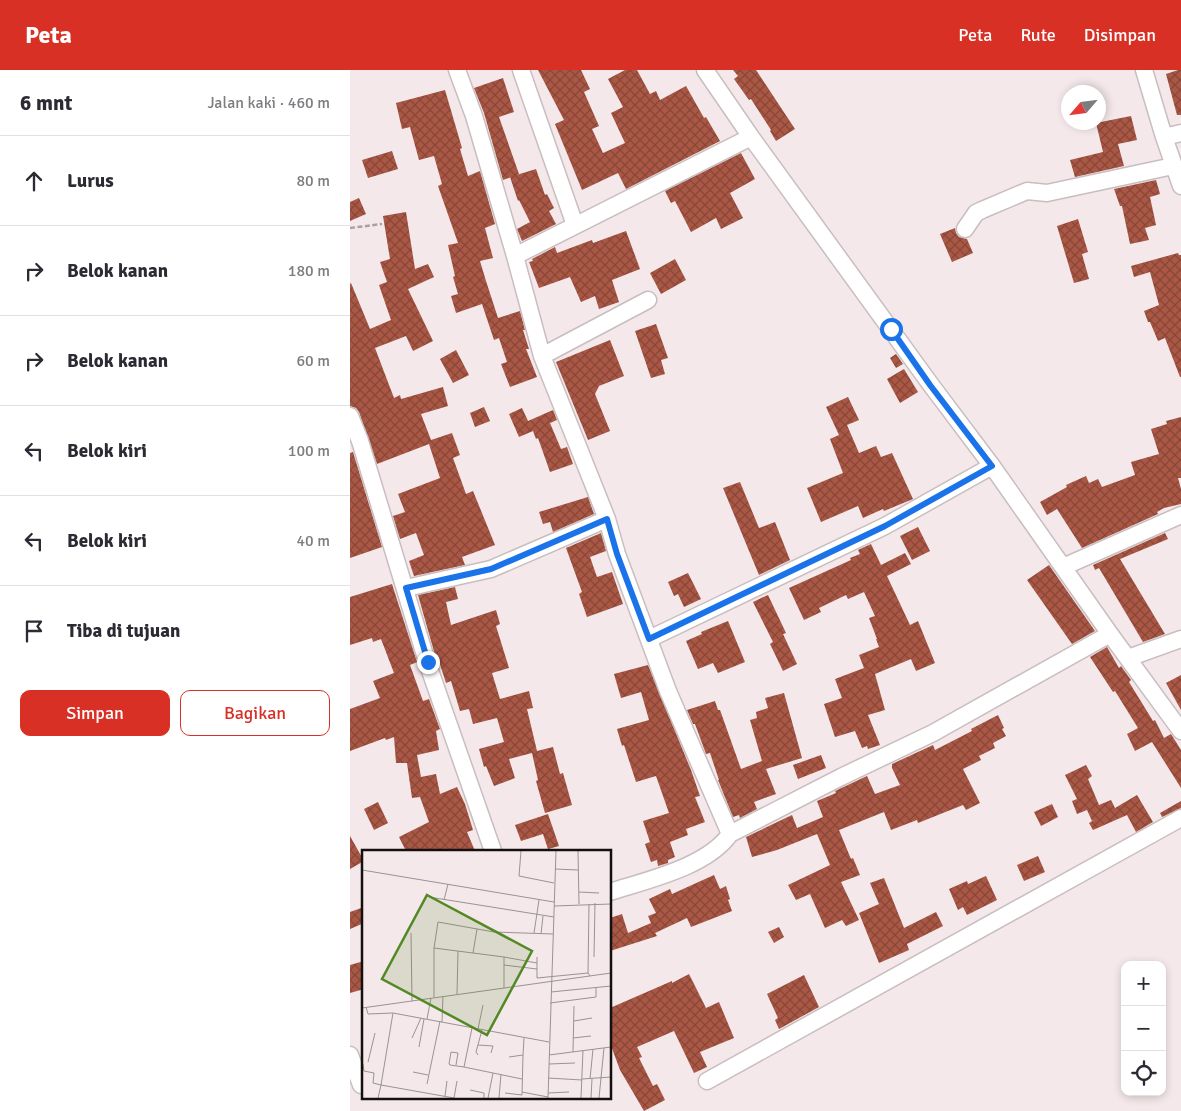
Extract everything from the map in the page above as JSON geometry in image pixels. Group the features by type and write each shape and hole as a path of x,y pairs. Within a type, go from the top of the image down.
{"street":[{"path":"457,70 474,116 542,356 607,519 617,554 668,691 730,834"},
{"path":"521,70 575,225"},
{"path":"705,70 751,137 930,385 992,466 1181,731"},
{"path":"1144,70 1173,166 1181,186"},
{"path":"1164,137 1181,133"},
{"path":"515,256 751,137"},
{"path":"965,229 976,214 1027,191 1047,193 1173,166"},
{"path":"542,356 648,300"},
{"path":"350,416 360,441 428,662 493,850"},
{"path":"649,639 885,526 992,466"},
{"path":"1063,567 1181,515"},
{"path":"406,588 491,569 607,519"},
{"path":"611,892 685,867 705,857 725,841 730,834 841,777 933,733 1110,634"},
{"path":"1128,658 1181,639"},
{"path":"707,1081 1181,818"},
{"path":"350,1054 361,1085"}],"path":[{"path":"350,228 382,224"}],"building":[{"path":"538,70 581,70 590,89 584,92 599,126 592,129 603,153 625,143 611,113 623,107 608,79 625,70 637,70 650,94 656,91 660,100 686,86 704,118 706,117 720,141 626,189 618,173 582,190 555,124 564,120"},
{"path":"733,70 756,70 795,129 776,141 751,99 749,100 734,79 738,76"},
{"path":"1181,70 1181,115 1177,115 1166,74"},
{"path":"503,78 514,112 499,117 519,174 503,180 484,113 474,88"},
{"path":"445,90 468,176 480,171 495,224 485,228 493,258 480,261 486,281 498,318 520,311 529,349 526,349 537,377 510,387 501,364 507,362 499,338 494,340 482,304 456,313 451,296 458,294 448,245 458,243 438,186 442,184 434,156 419,160 410,127 402,129 396,103"},
{"path":"1131,116 1137,140 1118,144 1124,166 1075,177 1070,160 1103,152 1098,130 1106,130 1106,121"},
{"path":"392,151 398,169 368,178 362,160"},
{"path":"741,153 755,179 730,193 743,218 721,229 716,218 691,232 675,201 671,203 665,191"},
{"path":"536,169 545,195 547,194 554,208 549,211 556,224 522,241 517,229 530,222 518,201 510,177"},
{"path":"1156,180 1160,194 1150,197 1156,225 1145,228 1149,240 1130,244 1122,206 1120,206 1114,189"},
{"path":"359,198 366,214 350,221 350,202"},
{"path":"406,212 415,269 428,264 434,277 408,289 433,341 413,351 406,336 375,348 394,398 400,395 401,399 443,387 448,406 421,414 431,440 452,433 460,455 453,458 466,494 473,491 495,545 462,557 465,565 414,576 409,561 424,555 416,533 400,539 393,516 405,512 398,494 440,478 429,444 377,464 359,412 356,408 350,406 350,284 370,329 391,320 379,285 387,282 380,262 390,259 383,216"},
{"path":"1078,219 1088,252 1082,254 1089,279 1074,283 1057,226"},
{"path":"955,228 959,237 967,239 973,253 952,262 940,234"},
{"path":"626,231 640,269 612,280 619,302 599,309 595,296 581,302 570,277 539,288 529,262 533,261 532,259 555,247 557,253 592,240 593,243"},
{"path":"1178,253 1181,255 1181,377 1165,338 1158,341 1144,311 1159,305 1150,272 1134,277 1131,266"},
{"path":"675,259 686,280 661,294 650,273"},
{"path":"656,324 668,358 661,360 665,374 651,378 635,331"},
{"path":"610,340 624,376 599,386 595,394 610,431 588,440 556,362"},
{"path":"456,350 469,375 453,383 440,359"},
{"path":"896,354 903,364 896,368 890,358"},
{"path":"904,369 918,392 900,403 887,379"},
{"path":"848,397 859,420 847,425 859,453 876,446 881,457 892,453 913,499 863,518 858,506 821,522 807,488 843,473 830,439 839,435 826,407"},
{"path":"484,407 490,421 475,427 470,413"},
{"path":"522,408 528,421 553,410 557,420 550,423 561,449 567,447 573,464 550,472 538,438 536,439 533,431 519,437 509,414"},
{"path":"1181,417 1181,478 1178,478 1181,489 1181,504 1164,508 1157,512 1158,514 1082,548 1057,509 1047,515 1040,502 1067,487 1066,485 1086,476 1089,483 1098,479 1102,487 1135,475 1131,462 1159,454 1151,429 1167,424 1166,421"},
{"path":"353,452 382,547 350,558 350,453"},
{"path":"740,482 759,528 775,522 790,560 759,575 723,488"},
{"path":"588,497 594,514 553,532 550,522 543,524 539,512"},
{"path":"918,527 930,551 912,560 900,536"},
{"path":"601,533 606,551 590,557 597,577 612,572 623,604 587,617 579,594 582,592 566,548"},
{"path":"1165,533 1168,539 1120,559 1165,634 1143,642 1099,568 1095,570 1093,565"},
{"path":"871,544 881,565 905,553 911,564 887,576 910,625 918,621 935,663 916,671 911,659 875,674 885,710 868,715 880,745 868,749 867,746 862,748 855,731 835,737 824,704 842,698 835,679 864,668 859,655 879,647 869,618 875,616 864,592 848,599 846,595 819,608 821,612 804,620 789,588 851,560 850,558 860,554 858,550"},
{"path":"1049,565 1095,631 1072,644 1027,580"},
{"path":"688,573 701,599 684,607 678,594 674,596 668,582"},
{"path":"392,584 417,662 410,665 423,701 429,699 440,729 436,731 439,750 417,755 421,777 436,774 440,794 457,787 465,804 473,830 467,832 475,850 406,850 399,837 429,822 420,797 412,798 407,763 396,763 394,737 386,740 385,738 350,751 350,709 380,698 373,681 394,673 381,639 373,642 372,638 350,645 350,597"},
{"path":"455,587 458,599 446,602 451,625 496,610 500,624 496,626 509,668 492,673 500,699 529,691 533,708 527,709 537,751 553,747 560,774 563,773 572,805 545,813 536,781 538,780 532,753 509,759 515,778 494,786 486,766 484,767 479,749 504,742 497,718 473,724 469,709 460,711 451,681 446,683 437,655 435,655 418,595"},
{"path":"768,595 786,633 783,634 797,664 783,671 770,644 773,642 753,602"},
{"path":"728,621 745,662 718,673 713,663 698,669 686,641 702,634 701,632"},
{"path":"1107,647 1119,668 1121,666 1131,680 1129,682 1153,721 1155,720 1164,738 1171,734 1181,750 1181,788 1152,742 1135,751 1127,734 1138,728 1115,691 1113,692 1090,657"},
{"path":"648,665 691,770 700,796 695,797 705,822 686,829 688,835 670,842 675,857 668,860 668,863 658,866 657,860 651,862 645,844 650,842 643,821 669,813 656,776 636,782 617,729 649,720 641,692 621,698 614,674"},
{"path":"1181,675 1181,710 1166,683"},
{"path":"784,693 802,758 766,769 776,794 754,802 757,809 740,818 739,815 733,817 718,780 710,753 706,754 695,724 693,724 687,710 715,701 741,769 762,761 750,720 757,718 756,712 768,708 765,698"},
{"path":"998,715 1006,736 993,743 995,748 979,756 981,760 963,769 980,803 966,810 963,805 918,823 917,820 891,830 884,812 839,830 860,875 841,882 859,920 846,926 842,920 825,928 810,894 796,900 788,885 830,865 817,834 777,850 752,857 746,837 792,815 797,828 823,817 817,801 867,776 875,794 900,785 892,764 933,745 935,750"},
{"path":"821,755 826,768 798,779 793,765"},
{"path":"1086,765 1092,776 1088,779 1099,805 1111,800 1115,808 1137,795 1153,822 1136,832 1127,815 1093,830 1089,823 1096,819 1092,821 1087,810 1077,814 1072,801 1077,799 1065,775"},
{"path":"1181,801 1181,808 1162,817 1160,813"},
{"path":"378,802 388,823 374,830 364,809"},
{"path":"1052,804 1058,817 1041,826 1034,812"},
{"path":"548,814 559,846 548,849 543,834 521,841 515,825"},
{"path":"350,836 362,857 362,862 350,869"},
{"path":"1038,856 1045,872 1024,881 1017,865"},
{"path":"714,875 720,889 726,886 732,911 691,927 687,918 655,933 657,936 611,951 611,918 622,914 628,933 651,923 648,916 656,913 649,899 670,889 672,894"},
{"path":"986,876 997,900 967,915 963,907 958,910 949,889 967,881 968,884"},
{"path":"884,878 904,928 936,912 943,926 907,944 909,950 879,963 859,913 879,904 870,883"},
{"path":"362,908 362,924 350,929 350,912"},
{"path":"779,927 784,937 774,943 768,932"},
{"path":"362,962 362,990 350,993 350,965"},
{"path":"689,974 706,1008 719,1002 734,1038 700,1052 707,1067 694,1073 674,1031 637,1047 642,1057 639,1058 653,1086 657,1084 665,1100 644,1111 620,1070 611,1046 611,1008 672,981 672,983"},
{"path":"804,975 819,1007 779,1029 775,1020 778,1018 767,994"}],"route":[{"path":"428,662 406,588 491,569 607,519 617,554 649,639 885,526 992,466 930,385 891,329"}]}
